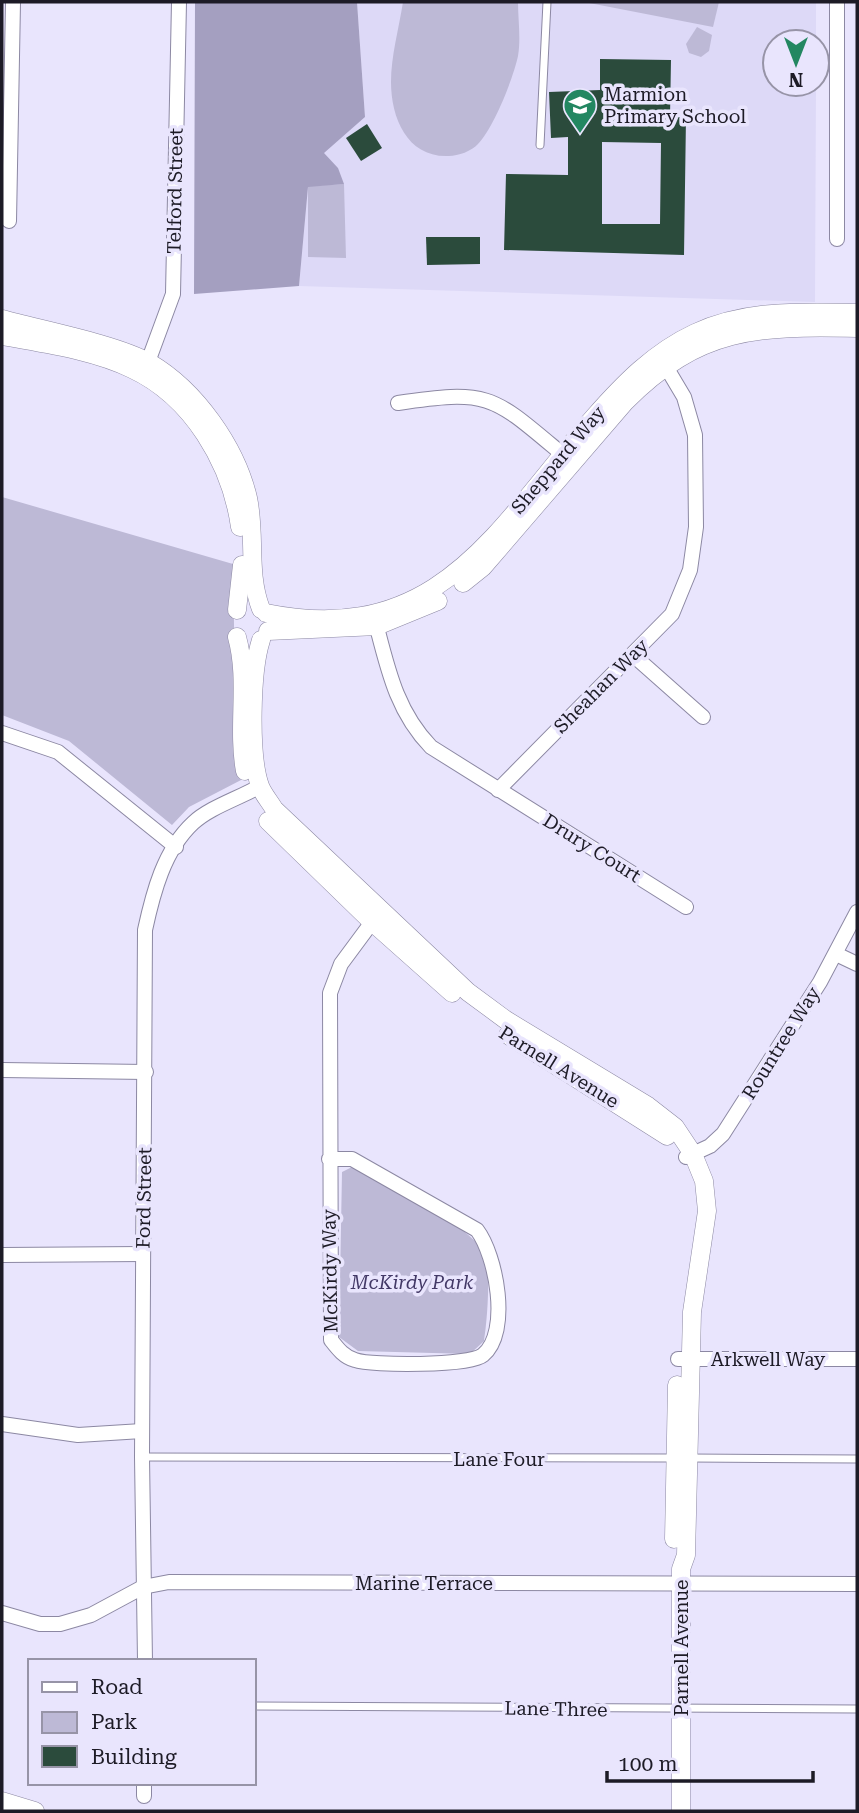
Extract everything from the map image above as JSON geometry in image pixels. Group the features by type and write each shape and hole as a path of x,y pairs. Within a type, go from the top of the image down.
{"street":[{"path":"9,222 13,2"},
{"name":"Telford Street","path":"146,369 173,294 179,2"},
{"path":"837,2 837,239"},
{"name":"Sheppard Way","path":"264,623 312,618 375,620 439,601 483,566 663,360 694,333 754,315 857,313"},
{"name":"Parnell Avenue","path":"2,319 146,369 194,401 227,444 248,497 253,531 253,580 264,623 255,670 255,789"},
{"name":"Sheppard Way","path":"375,620 444,584 494,536 620,387 663,360 739,332 766,328 857,328"},
{"name":"Parnell Avenue","path":"2,336 146,369 203,430 224,467 237,508 243,551 237,610 232,621 241,652 240,739 255,789 376,917 467,992 506,1020 664,1118 674,1127 704,1181 707,1211 684,1359 680,1458 686,1555 681,1577 681,1811"},
{"name":"Sheahan Way","path":"498,790 672,614 687,580 696,527 693,425 684,397 663,360"},
{"path":"398,403 472,395 504,405 562,454"},
{"path":"237,610 249,605 264,623 251,643 237,637"},
{"path":"375,620 394,692 414,729 454,763 498,790"},
{"path":"633,655 703,717"},
{"path":"2,733 58,752 176,847"},
{"name":"Ford Street","path":"145,1659 142,1431 145,930 154,889 176,847 194,822 255,789"},
{"name":"Drury Court","path":"498,790 686,907"},
{"name":"Rountree Way","path":"690,1155 710,1146 723,1134 836,954 857,912"},
{"name":"McKirdy Way","path":"329,1159 352,1159 477,1230 488,1244 494,1264 498,1319 496,1340 482,1357 444,1363 359,1362 345,1357 331,1340 329,1159 330,993 341,964 376,917"},
{"path":"836,954 857,964"},
{"path":"2,1070 146,1072"},
{"path":"2,1255 143,1254"},
{"name":"Arkwell Way","path":"684,1359 857,1359"},
{"path":"2,1424 79,1435 142,1431"},
{"name":"Marine Terrace","path":"2,1613 40,1623 60,1623 91,1615 143,1587 169,1582 681,1577 857,1584"},
{"path":"2,1801 35,1811"}],"lane":[{"path":"540,145 547,2"},
{"name":"Lane Four","path":"142,1457 857,1459"},
{"name":"Lane Three","path":"256,1706 857,1709"}],"shaded area":[{"path":"195,2 357,2 365,117 324,153 338,168 344,184 308,187 299,286 194,294"},
{"name":"Marmion Primary School","path":"357,2 816,2 816,28 761,28 761,98 816,98 815,302 299,286 308,186 338,168 323,153 365,117"}],"green space":[{"path":"403,2 518,2 519,49 512,77 484,136 475,147 465,153 435,155 423,150 405,134 399,122 394,109 391,72"},
{"path":"584,2 719,2 713,27"},
{"path":"697,27 712,35 709,51 701,57 689,53 686,44"},
{"path":"344,184 346,258 308,257 308,186"},
{"path":"2,497 233,564 236,747 243,779 189,807 172,825 69,741 2,715"},
{"name":"McKirdy Park","path":"352,1167 443,1216 474,1240 483,1251 488,1281 484,1341 470,1354 358,1351 339,1337 342,1172"}],"building":[{"path":"600,59 671,60 670,117 686,117 684,255 504,250 506,174 568,175 568,137 551,138 549,92 600,90","holes":["602,142 661,143 660,224 602,224"]},
{"path":"367,124 382,148 361,161 346,138"},
{"path":"426,237 480,237 480,264 427,265"}],"place":[{"name":"Marmion Primary School","path":"580,135"}]}
